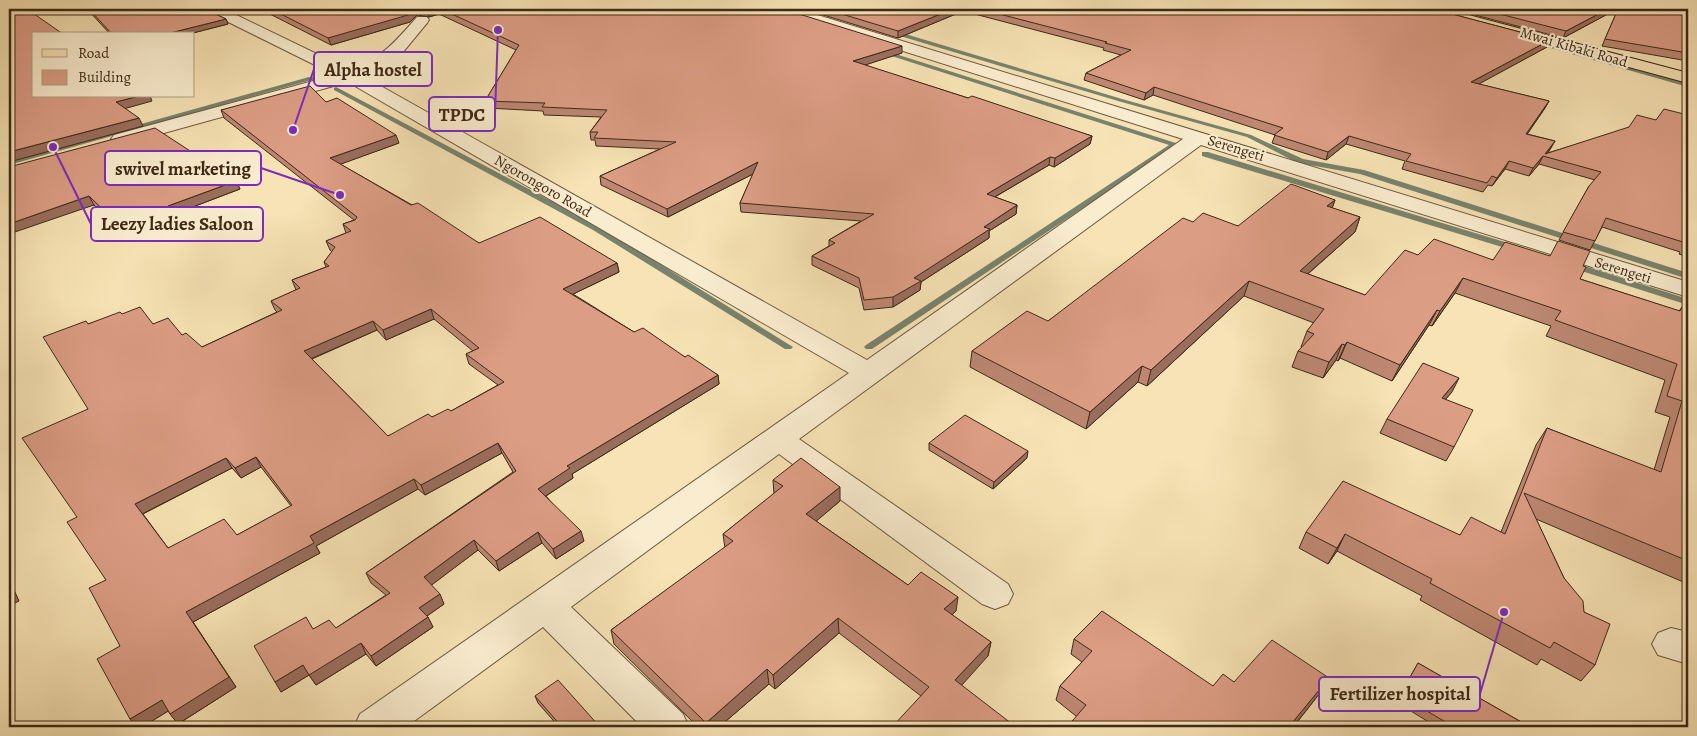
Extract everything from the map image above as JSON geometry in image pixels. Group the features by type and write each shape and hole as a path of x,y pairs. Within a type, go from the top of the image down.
{"main road":[{"name":"Mwai Kibaki Road","path":"1430,9 1688,78"}],"street":[{"name":"Ngorongoro Road","path":"213,9 350,76 868,372"},
{"name":"Serengeti","path":"784,9 1199,136 1688,290"},
{"path":"103,144 350,76 376,65 393,54 422,20"},
{"path":"374,727 1199,136"},
{"path":"777,438 995,594"},
{"path":"544,604 669,727"}],"building":[{"path":"9,9 27,9 60,32 32,32 32,98 131,98 116,102 139,118 9,152"},
{"path":"89,9 205,9 226,19 174,32 110,32"},
{"path":"271,9 415,9 408,15 328,38"},
{"path":"441,9 783,9 902,46 853,61 968,98 972,96 1092,136 1055,158 1050,157 987,194 1017,205 984,227 990,229 914,278 921,281 893,297 864,300 859,278 812,256 835,243 829,240 874,214 740,203 758,162 667,209 600,176 676,142 594,138 598,132 590,132 607,110 542,107 545,103 485,101 519,45"},
{"path":"825,9 953,9 898,31"},
{"path":"980,9 1433,9 1550,40 1471,82 1549,101 1526,134 1555,141 1545,154 1629,127 1637,115 1656,120 1664,109 1688,115 1688,246 1685,245 1686,243 1606,218 1595,241 1563,232 1589,186 1601,172 1543,156 1533,168 1509,161 1497,178 1492,176 1487,183 1406,161 1411,154 1349,136 1328,152 1274,135 1283,128 1154,87 1146,93 1086,73 1131,50"},
{"path":"1480,9 1608,9 1566,31"},
{"path":"1618,9 1688,9 1688,53 1605,39"},
{"path":"310,86 326,102 337,98 396,135 330,158 411,205 418,203 479,243 540,217 617,263 563,289 634,332 643,328 685,357 688,355 718,375 567,466 570,468 538,489 581,531 553,549 538,532 496,561 474,540 424,577 440,594 419,608 428,617 371,656 361,643 309,675 303,665 275,682 254,646 306,617 313,629 329,620 336,628 390,593 366,573 516,471 498,443 421,485 414,479 310,536 314,543 186,612 229,677 170,714 162,700 130,719 97,659 120,646 89,588 106,580 67,522 77,517 22,438 88,409 43,337 86,321 88,324 140,307 153,324 168,318 182,335 186,333 202,347 282,310 271,301 300,288 292,280 329,266 324,262 335,247 326,241 351,231 343,224 355,220 357,217 221,110","holes":["431,309 479,348 466,354 504,382 451,411 448,409 432,417 428,414 388,436 304,351 373,321 383,330","256,457 292,505 237,535 224,519 168,548 135,504 226,458 235,468"]},
{"path":"155,128 236,181 168,206 173,211 122,228 89,196 9,224 9,167"},
{"path":"1291,184 1335,200 1327,206 1360,217 1300,271 1365,295 1405,250 1418,255 1434,239 1493,260 1505,242 1550,256 1558,241 1590,251 1583,266 1586,267 1580,279 1680,311 1682,307 1688,309 1688,561 1524,493 1564,578 1583,601 1584,612 1610,624 1595,665 1554,642 1550,648 1430,583 1432,579 1345,534 1337,548 1306,532 1343,481 1460,535 1471,517 1505,534 1547,428 1661,472 1682,401 1667,396 1677,364 1555,320 1561,311 1463,278 1440,311 1437,310 1400,365 1347,342 1345,345 1342,344 1329,362 1298,351 1314,334 1307,331 1324,309 1249,281 1151,370 1142,366 1090,412 972,351 1027,311 1048,321 1183,218 1193,222 1203,213 1238,226"},
{"path":"1423,363 1459,378 1442,398 1473,410 1454,447 1387,419"},
{"path":"965,415 1028,451 994,482 929,443"},
{"path":"801,458 840,487 806,514 908,585 921,572 958,597 944,609 991,642 955,680 1016,727 892,727 929,687 838,618 773,675 767,669 706,723 611,630 733,541 723,534 783,486 773,480"},
{"path":"9,585 13,594 9,596"},
{"path":"1102,611 1213,686 1223,674 1234,682 1272,640 1329,678 1292,723 1298,727 1067,727 1086,705 1060,686 1092,651 1074,639"},
{"path":"1418,663 1530,727 1454,727 1400,695"},
{"path":"558,680 600,727 562,727 535,696"}],"waterway":[{"path":"892,32 1120,100 1249,136 1301,161 1361,172 1688,276"},
{"path":"1535,42 1688,85"},
{"path":"869,347 1175,144 881,51"},
{"path":"9,163 311,78 329,79"},
{"path":"336,89 596,228 788,347"},
{"path":"1205,154 1515,248"},
{"path":"1572,265 1688,302"}],"place":[{"name":"TPDC","path":"498,30"},
{"name":"Alpha hostel","path":"293,130"},
{"name":"Leezy ladies Saloon","path":"53,147"},
{"name":"swivel marketing","path":"340,195"},
{"name":"Fertilizer hospital","path":"1504,612"}]}
